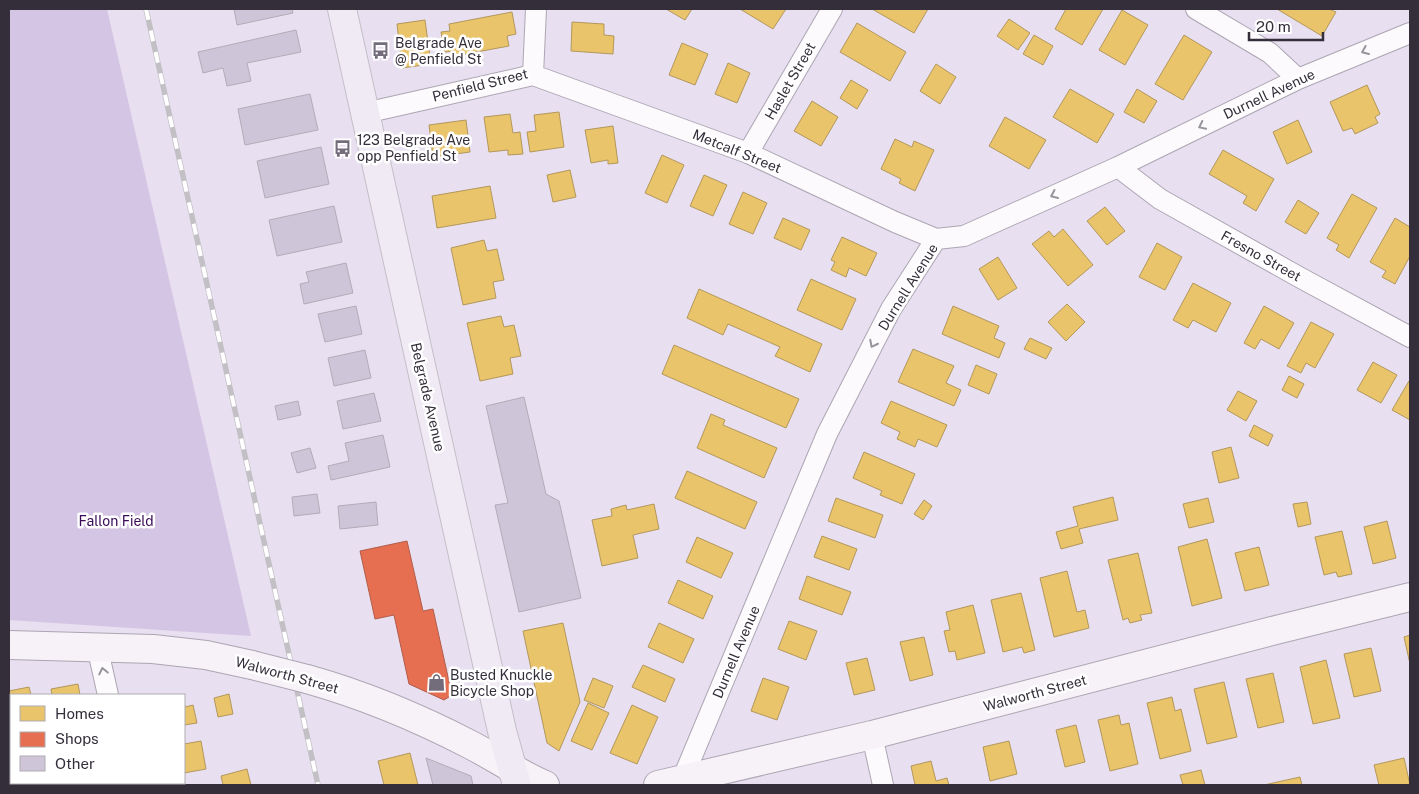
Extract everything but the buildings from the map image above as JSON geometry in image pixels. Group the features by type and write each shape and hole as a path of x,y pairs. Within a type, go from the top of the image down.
{"main road":[{"name":"Belgrade Avenue","path":"342,9 502,731 515,778"}],"street":[{"name":"Penfield Street","path":"365,113 533,75 536,9"},
{"name":"Haslet Street","path":"748,153 832,9"},
{"path":"1196,9 1270,53 1298,79"},
{"name":"Durnell Avenue","path":"670,783 827,434 891,309 936,239 964,236 1118,166 1298,79 1410,33"},
{"name":"Metcalf Street","path":"533,75 748,153 895,222 936,239"},
{"name":"Fresno Street","path":"1118,166 1160,199 1298,277 1410,337"},
{"name":"Walworth Street","path":"670,783 872,735 1410,597"},
{"name":"Walworth Street","path":"9,645 97,646 182,651 252,664 353,693 473,746 515,778 545,785"},
{"path":"97,646 108,694"},
{"path":"872,735 883,785"}],"green space":[{"name":"Fallon Field","path":"9,9 107,9 251,636 9,620"}],"railway":[{"path":"146,9 318,785"}],"place":[{"name":"Belgrade Ave @ Penfield St","path":"381,51"},
{"name":"123 Belgrade Ave opp Penfield St","path":"343,148"},
{"name":"Busted Knuckle Bicycle Shop","path":"436,683"}]}
